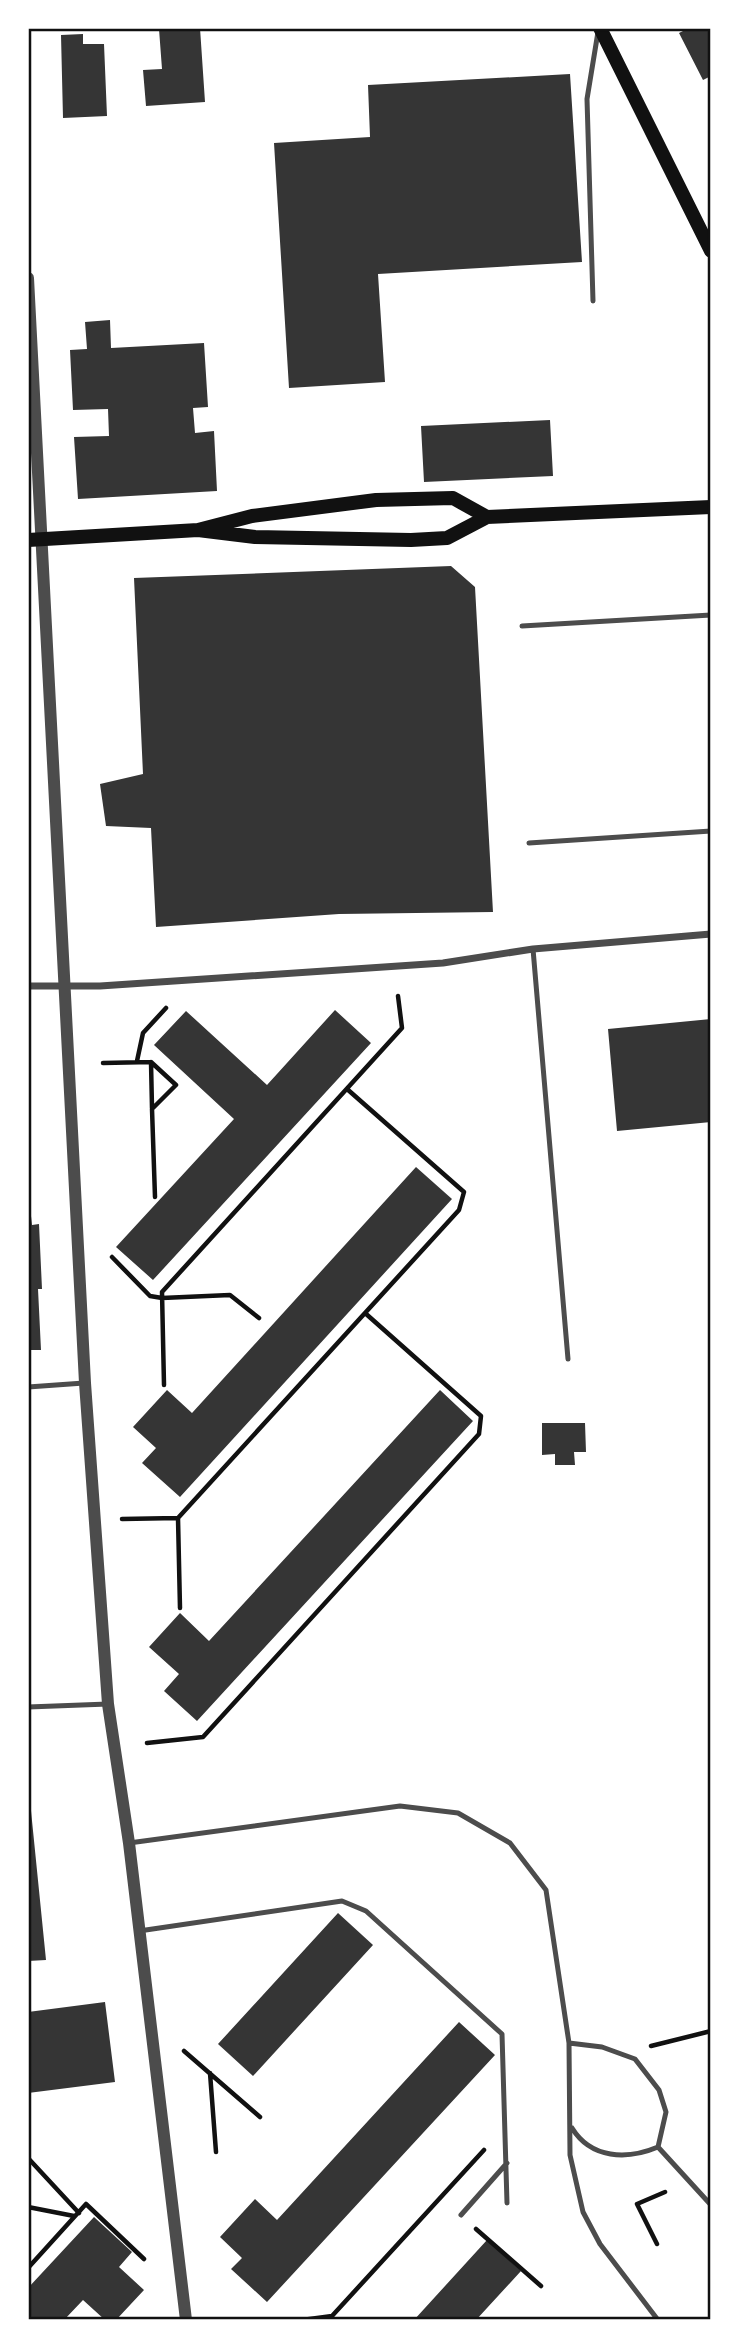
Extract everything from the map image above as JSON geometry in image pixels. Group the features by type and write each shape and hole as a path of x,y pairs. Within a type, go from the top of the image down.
{"main road":[{"path":"599,28 711,251"},
{"path":"198,530 252,516 376,500 453,498 487,517"},
{"path":"35,540 198,530 255,537 411,540 447,538 487,517 711,507"}],"street":[{"path":"28,278 35,540 65,986 85,1383 108,1704 129,1843 186,2320"},
{"path":"28,986 443,963 533,949 711,934"}],"lane":[{"path":"593,300 587,99 599,28"},
{"path":"522,626 711,615"},
{"path":"529,843 711,831"},
{"path":"533,949 568,1359"},
{"path":"28,1387 85,1383"},
{"path":"28,1707 108,1704"},
{"path":"129,1843 400,1806 458,1813 510,1843 546,1890 569,2043 570,2155 583,2212 600,2244 658,2320"},
{"path":"139,1931 342,1901 358,1905 502,2034 508,2203"},
{"path":"569,2043 603,2047 635,2059 659,2090 666,2112 658,2147"},
{"path":"570,2126 581,2142 606,2154 637,2155 658,2147"},
{"path":"658,2147 711,2206"},
{"path":"461,2215 507,2163"}],"path":[{"path":"164,1385 162,1292 402,1028 398,996"},
{"path":"137,1061 143,1033 166,1008"},
{"path":"151,1062 155,1197"},
{"path":"103,1063 151,1062 176,1085 152,1109"},
{"path":"180,1608 178,1518 459,1210 464,1192 347,1089"},
{"path":"112,1257 150,1296 162,1298 230,1295 259,1318"},
{"path":"147,1743 203,1737 479,1434 481,1416 365,1313"},
{"path":"122,1519 178,1518"},
{"path":"621,2054 711,2031"},
{"path":"184,2051 260,2117"},
{"path":"210,2073 216,2152"},
{"path":"302,2320 332,2316 506,2126"},
{"path":"28,2158 77,2215"},
{"path":"657,2244 637,2204 665,2192"},
{"path":"441,2197 541,2286"},
{"path":"28,2268 86,2204 145,2259"},
{"path":"28,2207 77,2215"}],"building":[{"path":"200,28 205,102 146,106 143,70 162,69 159,29"},
{"path":"689,28 711,28 711,76 703,80 679,33"},
{"path":"83,34 83,44 104,44 107,116 63,118 61,35"},
{"path":"570,74 582,262 378,274 385,382 289,388 274,143 370,137 368,85"},
{"path":"110,320 111,348 204,343 208,407 193,408 195,433 214,431 217,491 78,499 74,437 109,436 108,409 73,410 70,350 87,349 85,322"},
{"path":"550,420 553,476 424,482 421,426"},
{"path":"451,566 475,587 493,912 339,914 156,927 151,828 106,826 100,784 143,774 134,578"},
{"path":"335,1010 371,1043 153,1280 116,1247 234,1119 154,1045 186,1011 267,1085"},
{"path":"711,1019 711,1122 617,1131 608,1029"},
{"path":"416,1167 452,1199 180,1497 142,1463 156,1448 133,1427 167,1390 192,1413"},
{"path":"28,1189 32,1225 39,1224 41,1350 28,1350"},
{"path":"440,1390 473,1421 197,1721 164,1691 179,1674 149,1647 180,1613 209,1641"},
{"path":"542,1423 585,1423 586,1452 574,1452 575,1465 555,1465 555,1454 542,1455"},
{"path":"28,1781 46,1960 28,1961"},
{"path":"338,1913 373,1945 253,2076 218,2044"},
{"path":"105,2002 115,2082 28,2093 28,2012"},
{"path":"459,2022 495,2055 267,2302 231,2269 242,2258 220,2237 255,2199 277,2220"},
{"path":"94,2217 132,2252 119,2267 144,2290 116,2320 105,2320 83,2300 64,2320 28,2320 28,2288"},
{"path":"487,2240 521,2271 476,2320 414,2320"}]}
